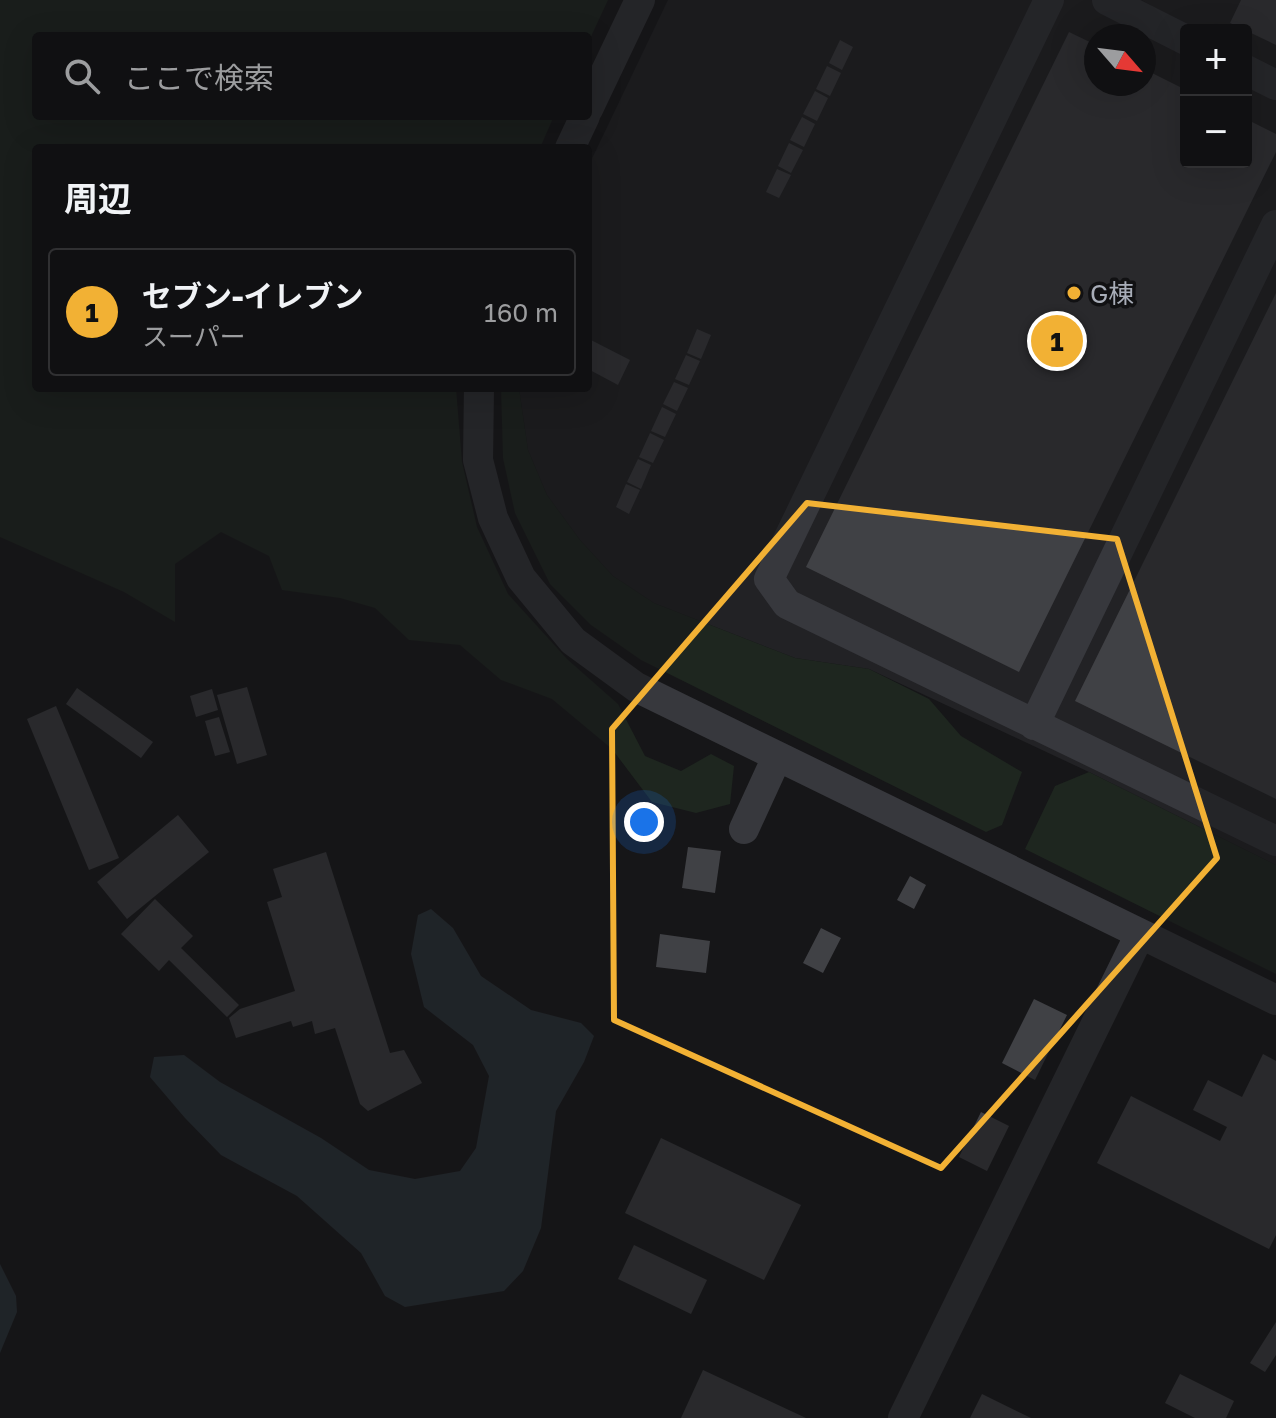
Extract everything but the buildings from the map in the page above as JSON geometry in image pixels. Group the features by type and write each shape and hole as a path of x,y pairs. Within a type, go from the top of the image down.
{"street":[{"path":"592,101 640,0"},
{"path":"1049,0 769,579 787,604 1276,841"},
{"path":"1107,0 1180,37"},
{"path":"1252,73 1276,85"},
{"path":"572,144 583,120"},
{"path":"1034,725 1276,225"},
{"path":"479,392 478,460 493,518 521,578 573,641 636,687 1276,1000"},
{"path":"744,829 777,757"},
{"path":"903,1418 1140,934"}],"highlighted area":[{"path":"807,503 1117,539 1217,858 941,1168 614,1020 612,729"}],"shaded area":[{"path":"0,0 608,0 592,34 32,32 32,120 552,120 542,144 32,144 32,392 456,392 462,462 477,527 508,594 567,659 618,704 645,756 681,771 711,754 734,766 730,804 696,813 652,802 612,749 552,699 501,680 460,645 409,640 375,608 340,598 282,590 269,556 221,532 175,564 175,622 124,592 0,537"},
{"path":"668,0 1276,0 1276,865 1089,772 869,669 795,658 654,603 613,576 580,540 547,495 528,450 520,392 592,392 592,159"},
{"path":"501,392 520,392 528,450 547,495 580,540 613,576 654,603 795,658 869,669 929,699 961,736 1022,772 1002,825 986,832 641,660 591,625 550,584 515,513 503,458"},
{"path":"1089,772 1276,865 1276,974 1025,849 1055,786"},
{"path":"431,909 453,928 481,976 531,1010 581,1023 594,1036 584,1062 556,1111 541,1228 523,1271 504,1291 405,1307 385,1296 361,1253 297,1196 221,1155 150,1077 154,1057 184,1055 220,1082 321,1138 369,1170 415,1179 460,1171 476,1148 489,1076 473,1045 424,1007 411,954 418,915"},
{"path":"0,1264 16,1296 17,1312 0,1353"}],"place":[{"name":"G棟","path":"1074,293"},
{"name":"セブン-イレブン","path":"1057,341"}]}
